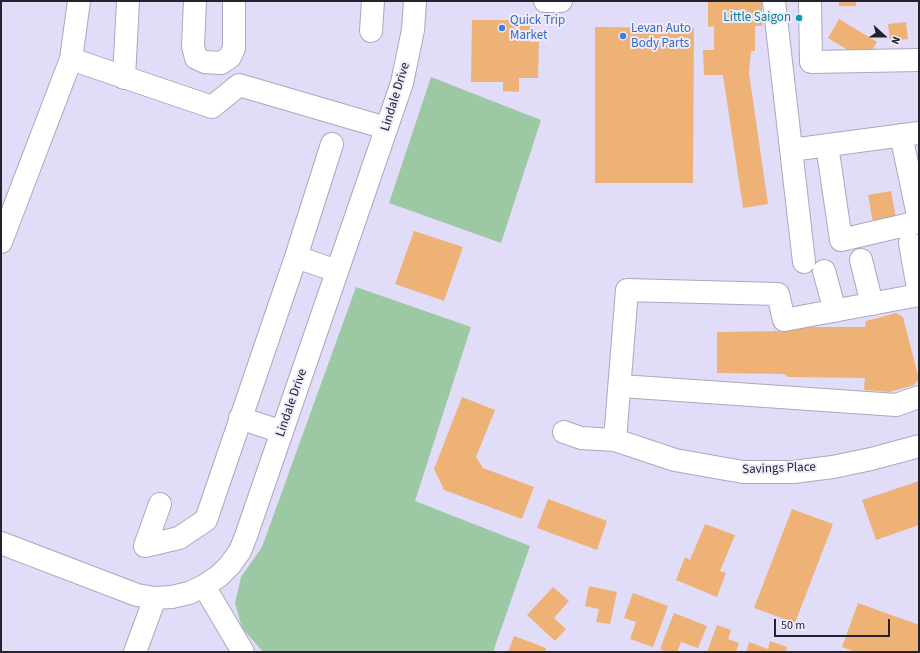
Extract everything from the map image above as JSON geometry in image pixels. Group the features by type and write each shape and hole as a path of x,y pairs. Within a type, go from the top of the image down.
{"street":[{"path":"1,242 71,59 79,1"},
{"path":"124,78 128,1"},
{"path":"195,1 193,46 196,58 205,62 221,63 230,57 234,48 234,1"},
{"path":"371,31 373,1"},
{"name":"Lindale Drive","path":"1,543 138,595 155,598 172,597 189,593 204,586 224,571 240,551 402,83 414,30 415,1"},
{"path":"545,1 561,1"},
{"path":"774,1 804,262"},
{"path":"810,1 811,62 919,60"},
{"path":"71,59 212,107 239,85 386,128"},
{"path":"791,150 827,145 910,134 919,221 841,240 827,145"},
{"path":"160,504 146,546 179,538 206,520 296,257 332,144"},
{"path":"616,440 627,290 778,294 784,320 919,294 910,243"},
{"path":"296,257 337,271"},
{"path":"861,260 872,304"},
{"path":"824,271 835,311"},
{"path":"621,386 896,405 919,397"},
{"path":"240,418 282,432"},
{"name":"Savings Place","path":"564,432 581,438 616,440 675,460 744,472 793,472 833,467 872,460 919,446"},
{"path":"204,586 243,652"},
{"path":"135,652 155,598"}],"green space":[{"path":"431,77 541,120 501,243 389,203"},
{"path":"356,287 471,327 415,501 530,546 493,652 263,652 242,628 235,603 241,577 262,547"}],"building":[{"path":"708,1 762,1 762,26 755,26 755,51 751,51 749,73 768,204 743,208 723,75 704,75 703,50 714,50 714,26 708,27"},
{"path":"839,1 856,1 856,6 839,6"},
{"path":"839,19 877,42 866,61 828,38"},
{"path":"472,20 530,20 530,42 539,42 538,78 519,78 519,92 503,91 503,82 471,82"},
{"path":"906,22 908,39 890,41 888,24"},
{"path":"595,27 694,28 693,183 595,183"},
{"path":"891,191 897,224 874,228 868,195"},
{"path":"414,231 463,247 444,301 395,284"},
{"path":"896,313 903,317 919,379 914,385 890,392 864,390 865,378 788,377 784,374 717,373 717,332 781,331 780,327 865,327 866,321"},
{"path":"462,397 495,410 476,457 483,468 534,487 522,519 444,490 434,469"},
{"path":"919,481 919,525 876,540 862,500"},
{"path":"548,499 607,521 597,550 537,528"},
{"path":"792,509 833,524 795,623 754,608"},
{"path":"705,524 735,535 720,571 726,573 717,597 676,580 685,557 690,560"},
{"path":"589,586 617,592 610,624 596,622 599,609 585,606"},
{"path":"553,587 569,601 554,618 566,629 555,641 527,615"},
{"path":"633,593 668,606 653,647 630,639 636,622 624,618"},
{"path":"858,603 919,625 919,652 855,652 842,647"},
{"path":"674,613 707,626 698,648 681,642 677,652 666,652 660,649"},
{"path":"717,625 731,630 728,639 739,643 736,652 707,652"},
{"path":"514,636 546,648 545,652 508,652"},
{"path":"770,641 787,647 786,652 746,652 749,642 768,649"}],"place":[{"name":"Little Saigon","path":"799,18"},
{"name":"Quick Trip Market","path":"502,28"},
{"name":"Levan Auto Body Parts","path":"623,36"}]}
